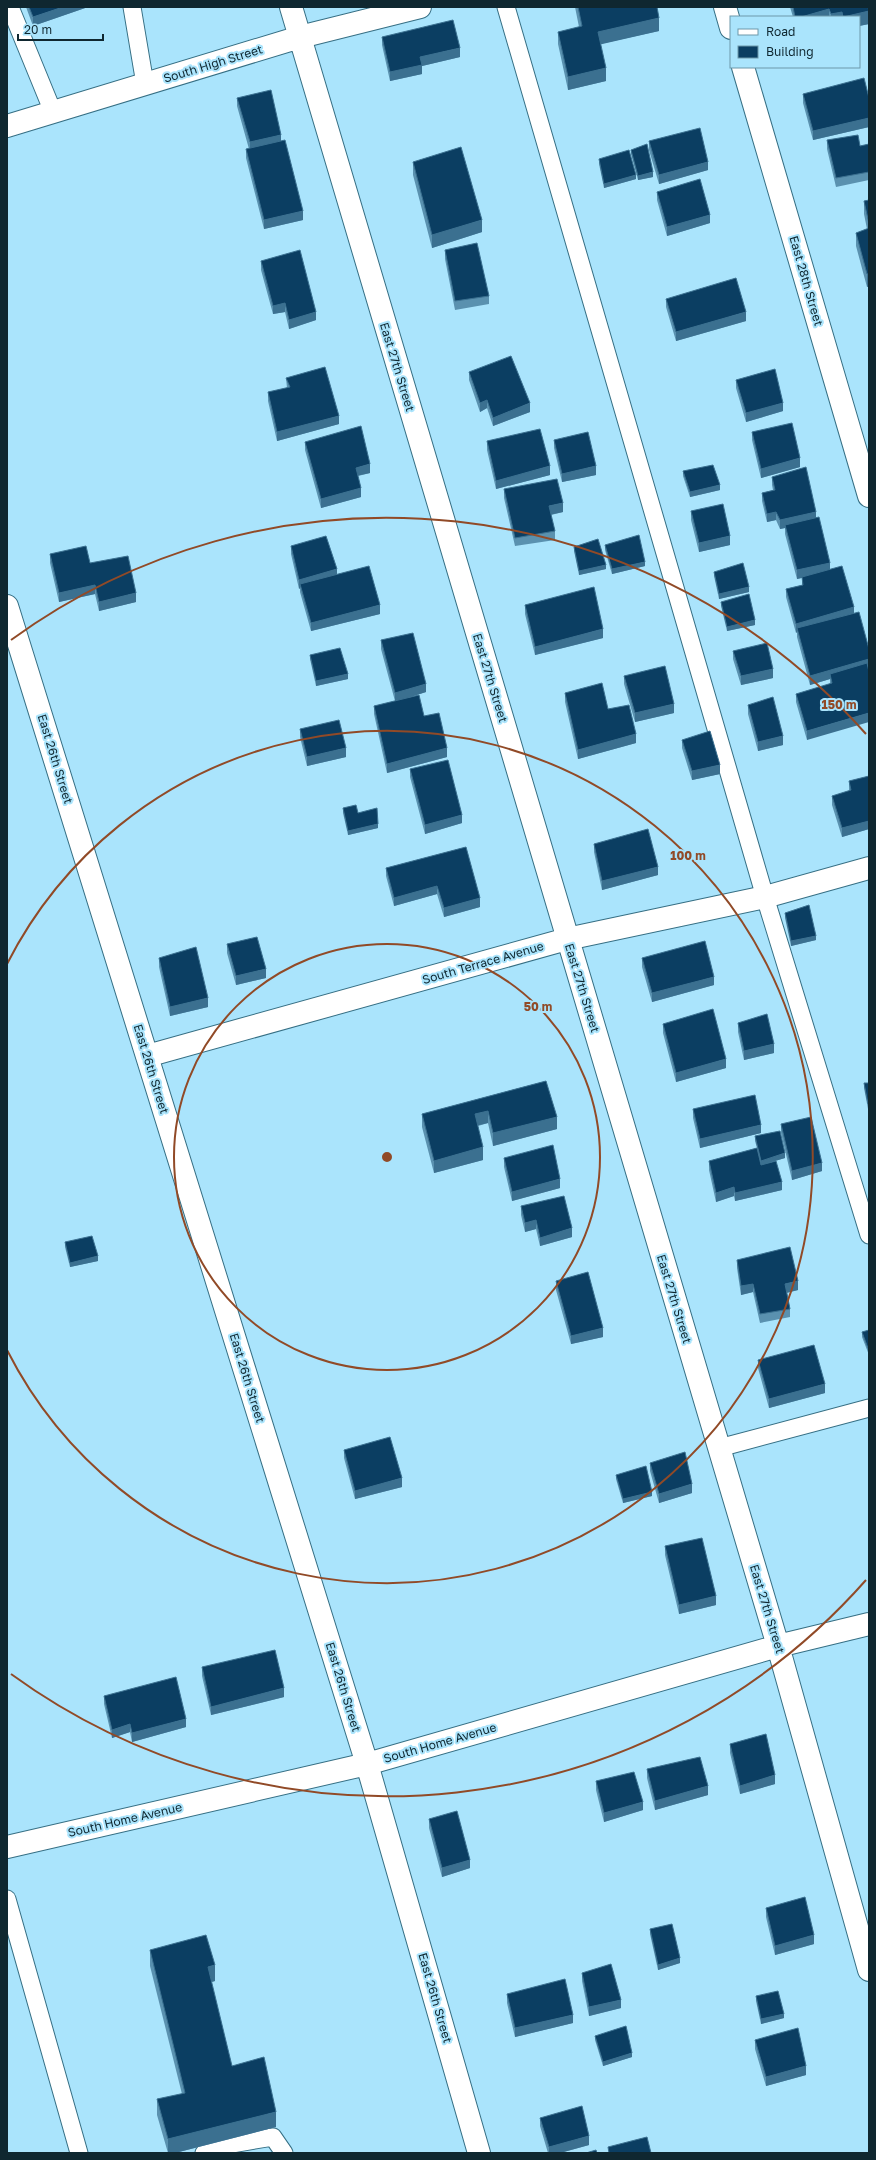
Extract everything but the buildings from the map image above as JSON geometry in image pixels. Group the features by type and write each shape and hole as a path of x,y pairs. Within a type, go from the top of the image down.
{"street":[{"name":"East 27th Street","path":"291,7 778,1646 867,1960"},
{"name":"South High Street","path":"7,126 300,37 420,7"},
{"path":"725,7 730,24"},
{"name":"East 28th Street","path":"743,68 869,496"},
{"name":"East 26th Street","path":"7,606 367,1764 479,2153"},
{"name":"South Terrace Avenue","path":"147,1056 567,939 765,897 869,868"},
{"name":"South Home Avenue","path":"7,1847 367,1764 778,1646 869,1624"}],"lane":[{"path":"10,7 53,112"},
{"path":"132,7 145,84"},
{"path":"506,7 765,897 869,1234"},
{"path":"719,1448 869,1408"},
{"path":"7,1899 80,2153"},
{"path":"204,2153 226,2145 273,2137 284,2153"}]}
